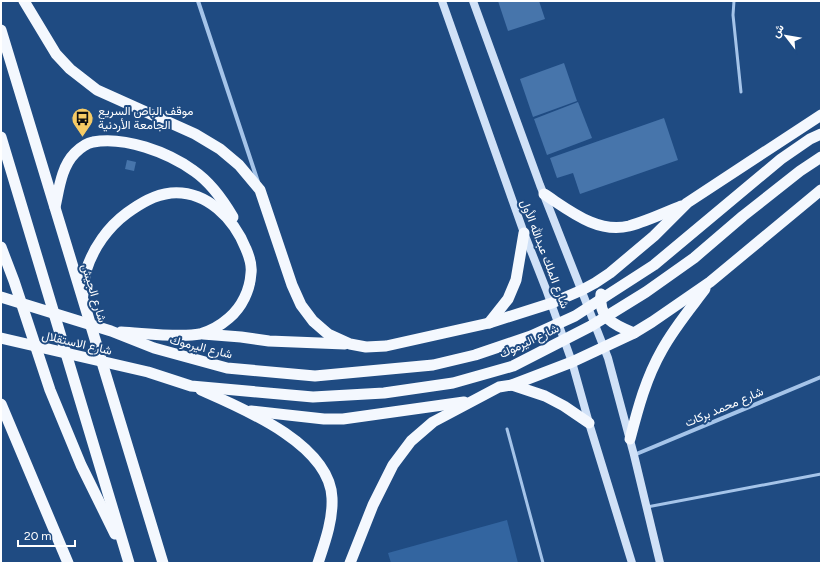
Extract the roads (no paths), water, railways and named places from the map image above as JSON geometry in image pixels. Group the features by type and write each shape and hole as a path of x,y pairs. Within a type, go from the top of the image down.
{"highway":[{"path":"24,1 56,54 70,69 97,90 195,134 220,149 239,165 260,190 292,285 301,305 313,321 328,334 350,344"},
{"name":"شارع الجيش","path":"1,30 162,563"},
{"path":"544,194 580,217 595,224 612,228 628,226 687,203 821,115"},
{"name":"شارع اليرموك","path":"154,348 227,368 315,376 433,365 475,355 531,336 575,316 654,265 781,159 810,139 821,134"},
{"path":"1,137 129,563"},
{"path":"54,208 65,168 74,153 91,142 113,140 139,145 170,157 194,171 210,185 222,199 232,216 248,255 252,272 247,293 236,312 220,326 200,334"},
{"name":"شارع اليرموك","path":"148,372 191,386 313,397 384,393 453,383 513,366 591,326 646,292 694,258 743,216 800,171 821,157"},
{"path":"350,563 373,506 393,465 411,441 432,422 499,387 512,385 572,362 634,333 710,282 821,190"},
{"path":"82,300 86,271 97,245 115,222 138,204 154,196 172,193 184,194 207,201 221,211 233,224 242,239"},
{"path":"111,331 179,335 200,334 269,341 386,346 489,323 552,303 582,290 596,283 610,273 654,236 687,203"},
{"path":"489,323 508,299 516,280 524,233"},
{"path":"1,248 14,281 50,390 81,465 129,563"},
{"path":"1,262 14,281"},
{"path":"610,273 602,288 600,305 604,314 611,322 634,333"},
{"path":"630,439 642,394 662,349 710,282"},
{"name":"شارع الاستقلال","path":"1,297 111,331 154,348"},
{"name":"شارع الاستقلال","path":"1,338 148,372"},
{"path":"512,385 545,396 564,406 589,423"},
{"path":"191,386 248,411 290,437 309,452 321,466 329,482 332,497 331,517 318,563"},
{"path":"248,411 324,419 343,419 472,400"},
{"path":"1,404 68,563"},
{"path":"159,551 168,563"}],"main road":[{"name":"شارع الملك عبدالله الأول","path":"442,1 524,233 552,303 572,362 632,563"},
{"name":"شارع الملك عبدالله الأول","path":"473,1 544,194 604,348 630,439 660,563"}],"street":[{"path":"198,1 260,190"},
{"name":"شارع محمد بركات","path":"634,455 821,377"}],"lane":[{"path":"734,1 733,15 741,92"},
{"path":"507,430 543,563"},
{"path":"647,507 821,474"}],"place":[{"name":"موقف الباص السريع الجامعة الأردنية","path":"83,138"}]}
